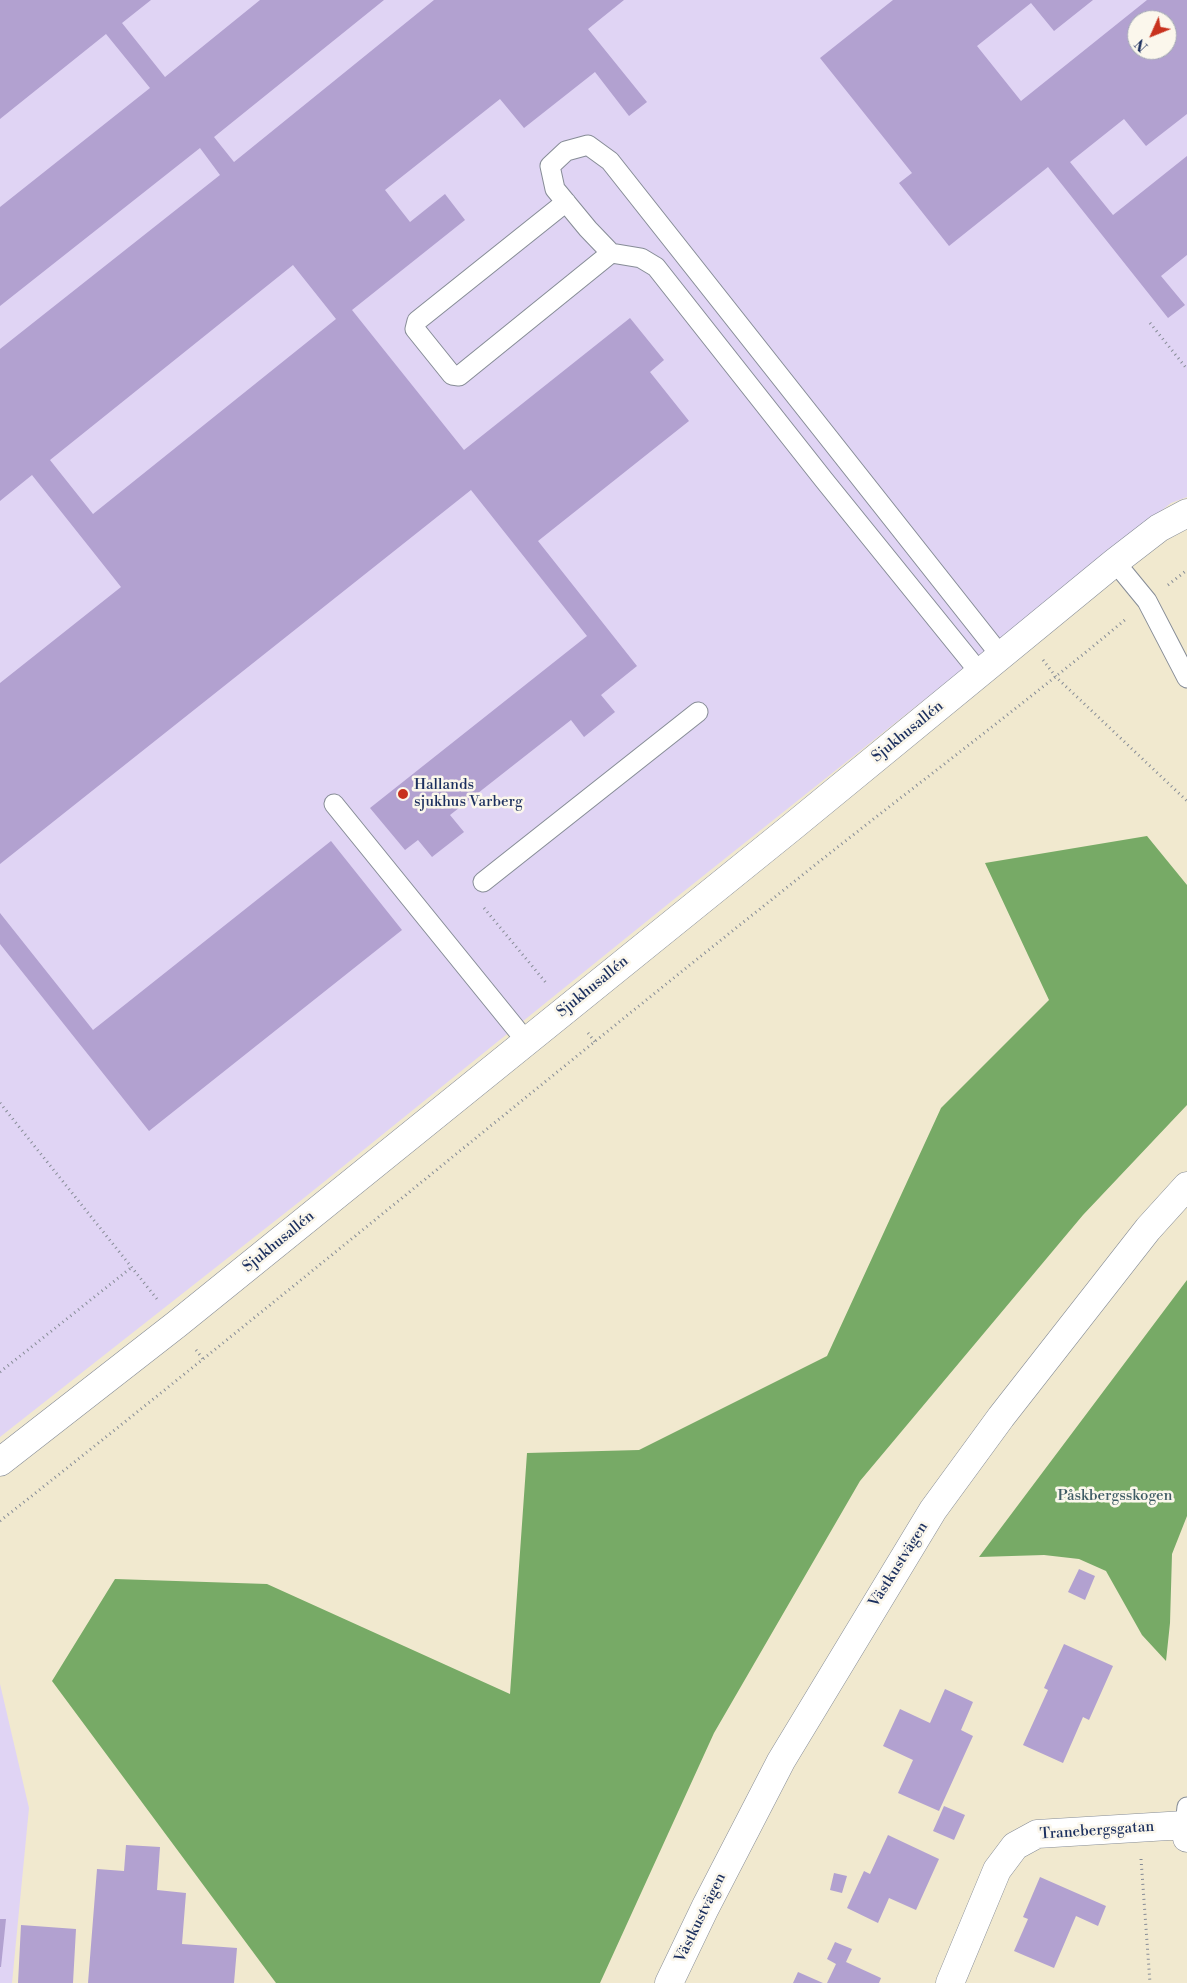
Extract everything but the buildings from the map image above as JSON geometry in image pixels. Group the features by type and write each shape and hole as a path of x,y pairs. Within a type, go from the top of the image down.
{"street":[{"name":"Sjukhusallén","path":"0,1462 177,1324 1115,562 1159,528 1187,513"},
{"name":"Västkustvägen","path":"669,1983 781,1760 933,1510 1001,1417 1142,1237 1187,1186"},
{"name":"Tranebergsgatan","path":"950,1983 997,1870 1015,1846 1037,1834 1139,1828 1186,1823"}],"lane":[{"path":"980,673 824,480 656,267 641,258 611,253 588,229 555,189 550,166 566,151 588,145 610,161 1001,656"},
{"path":"566,202 417,321 415,329 452,376 459,376 611,253"},
{"path":"1115,562 1148,601 1185,667"},
{"path":"483,882 698,712"},
{"path":"334,804 526,1041"}],"path":[{"path":"1150,323 1187,369"},
{"path":"0,1521 785,888 1056,677 1187,570"},
{"path":"1025,636 1056,677 1187,801"},
{"path":"483,882 476,892 478,900 595,1042"},
{"path":"0,1103 132,1267 203,1359"},
{"path":"0,1372 132,1267"},
{"path":"1139,1828 1150,1983"}],"shaded area":[{"name":"Hallands sjukhus Varberg","path":"0,0 1187,0 1187,497 1171,503 678,896 299,1202 0,1437"},
{"path":"0,1684 29,1808 12,1983 0,1983"}],"green space":[{"path":"1147,836 1187,885 1187,1105 1083,1215 860,1481 714,1733 600,1983 276,1983 52,1681 115,1579 267,1584 510,1694 527,1453 639,1450 827,1356 941,1108 1049,1000 985,863"},
{"name":"Påskbergsskogen","path":"1187,1280 1187,1516 1172,1554 1170,1623 1166,1661 1142,1635 1106,1571 1079,1559 1044,1555 979,1557"}],"place":[{"name":"Hallands sjukhus Varberg","path":"403,794"}]}
